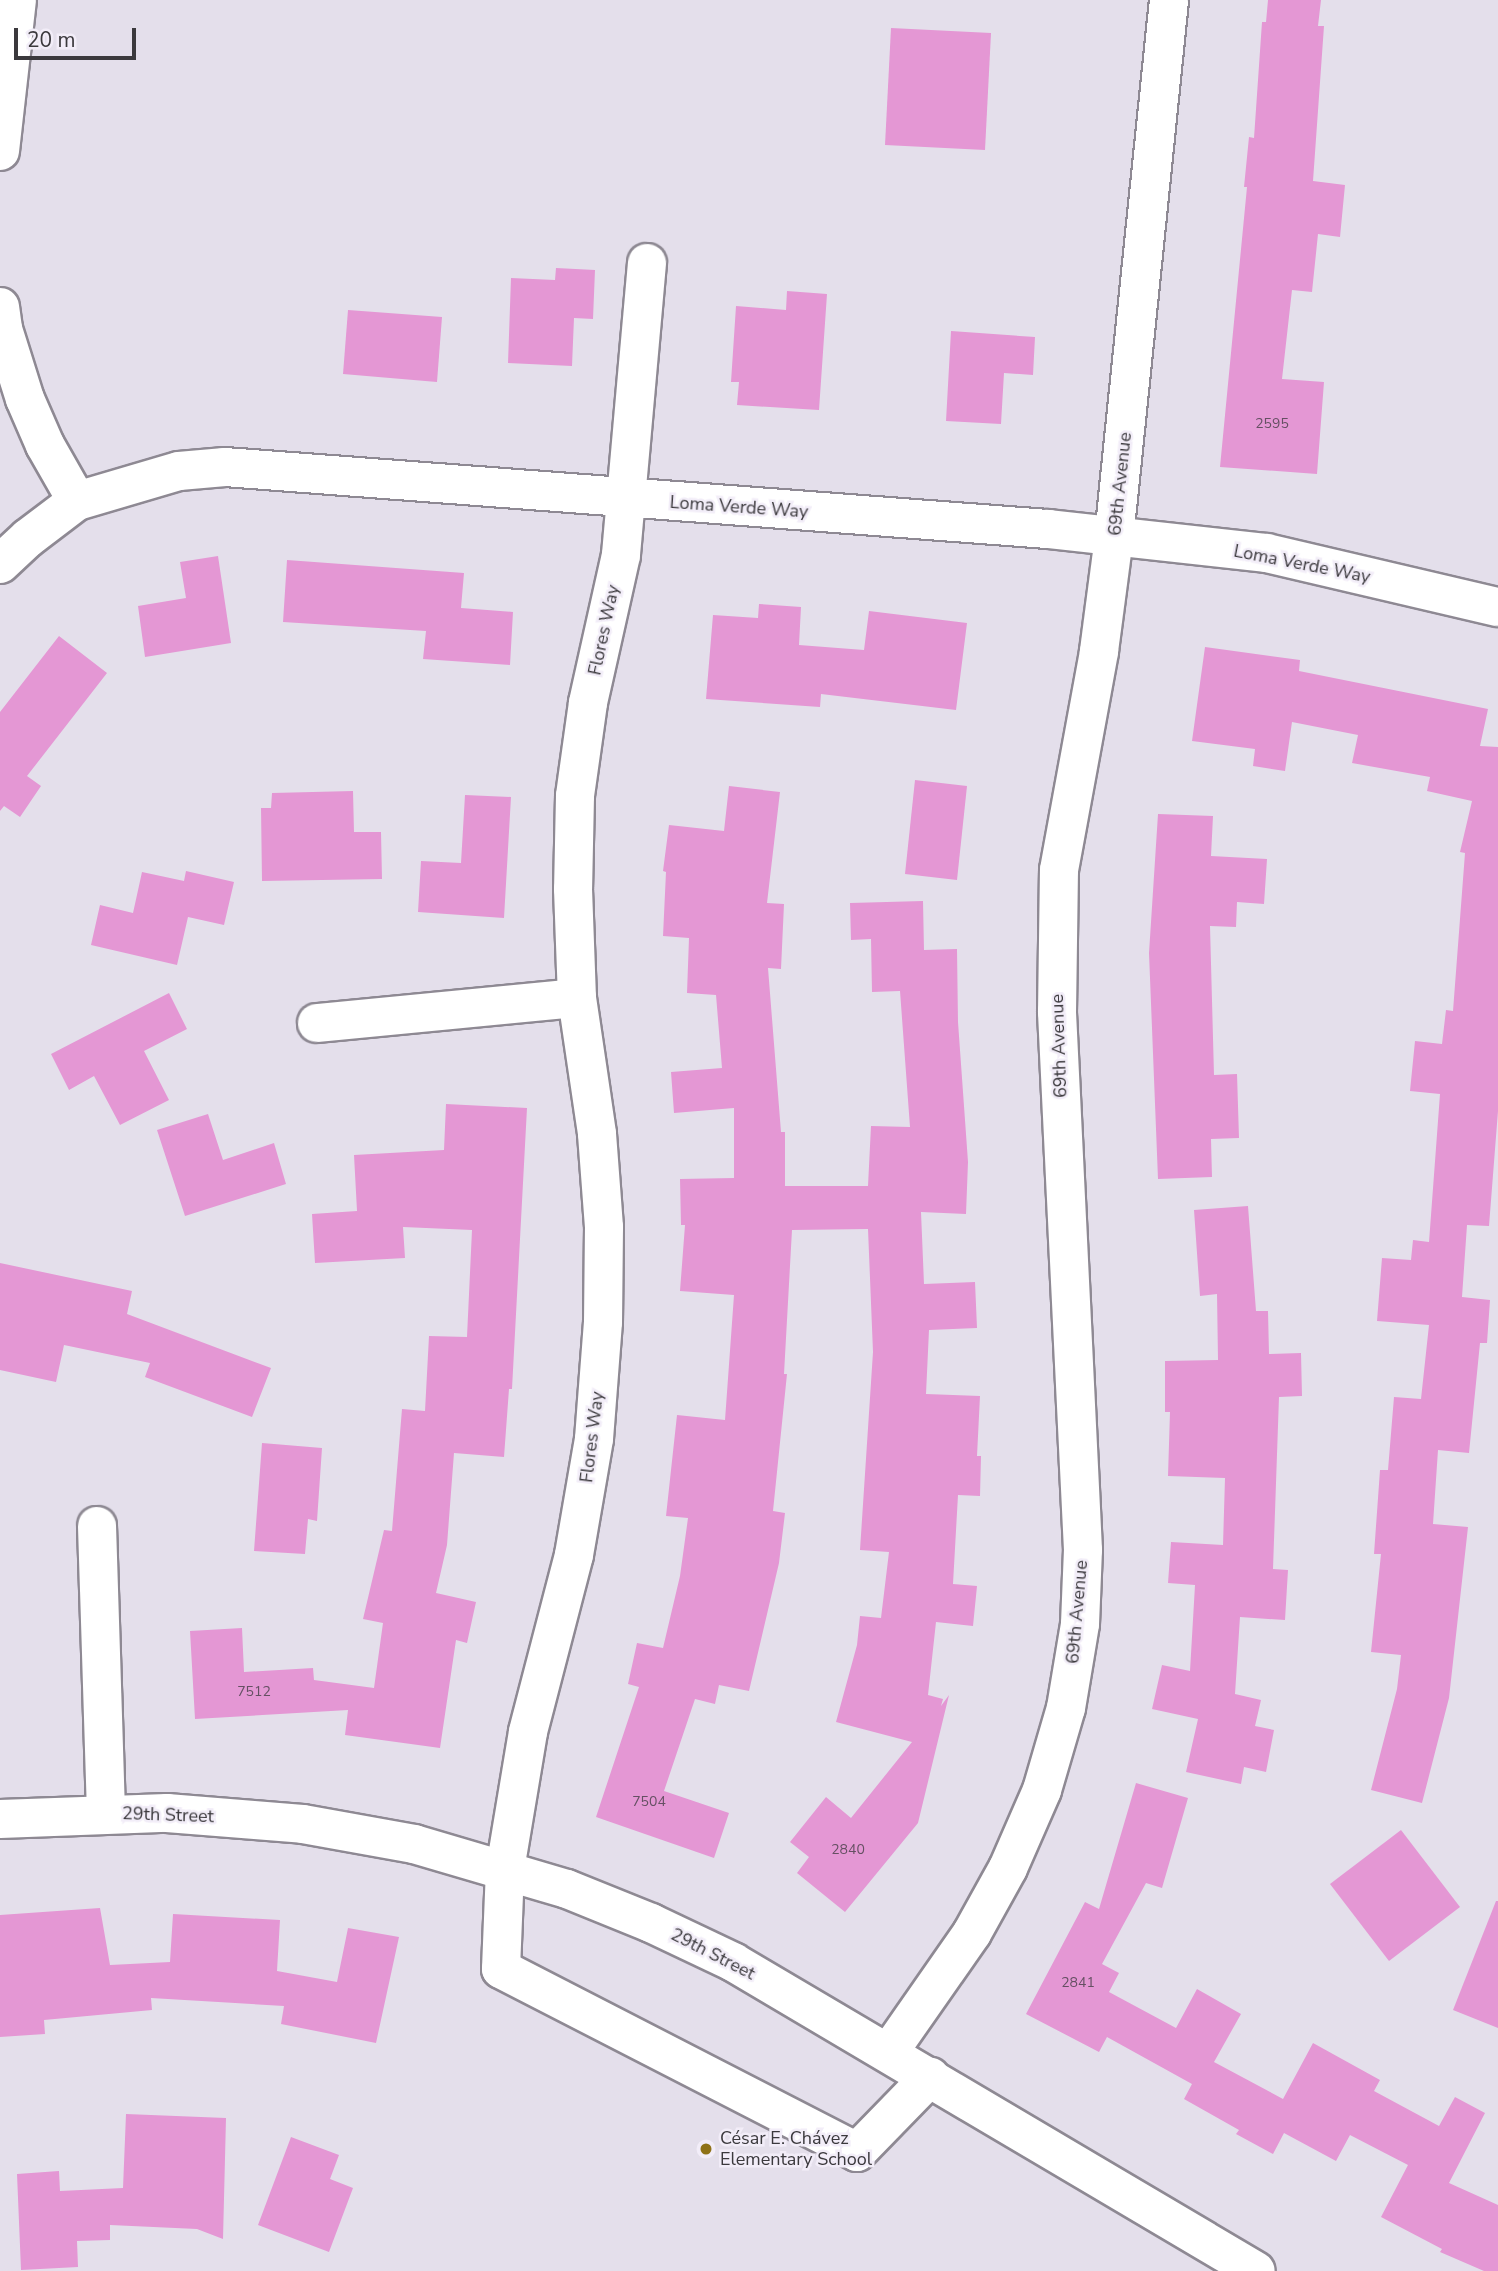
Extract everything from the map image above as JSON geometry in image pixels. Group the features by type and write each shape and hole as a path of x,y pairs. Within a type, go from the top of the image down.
{"street":[{"path":"0,151 17,0"},
{"name":"69th Avenue","path":"888,2052 972,1933 1008,1868 1045,1778 1066,1708 1080,1623 1083,1550 1057,1012 1059,870 1099,651 1114,537 1170,0"},
{"name":"Flores Way","path":"647,262 621,555 588,703 575,796 573,889 577,999 597,1134 604,1227 604,1322 594,1439 574,1555 527,1732 505,1869 501,1969 857,2152 930,2077"},
{"path":"0,307 24,399 45,444 77,501"},
{"name":"Loma Verde Way","path":"0,564 28,538 77,501 179,471 225,467 626,499 1048,528 1267,553 1498,607"},
{"path":"317,1023 577,999"},
{"name":"29th Street","path":"97,1526 106,1813"},
{"name":"29th Street","path":"0,1819 106,1813 167,1813 303,1824 414,1844 505,1869 651,1923 733,1962 1256,2271"}],"building":[{"path":"1268,0 1321,0 1318,26 1324,26 1313,181 1345,185 1340,237 1318,234 1312,292 1292,290 1282,379 1324,382 1317,474 1220,467 1247,187 1244,187 1249,137 1254,138 1262,22 1266,22"},
{"path":"891,28 991,33 985,150 885,145"},
{"path":"556,268 595,270 593,319 574,318 572,366 508,363 511,278 555,280"},
{"path":"787,291 827,294 819,410 737,405 739,382 731,382 736,306 786,310"},
{"path":"348,310 442,317 437,382 343,374"},
{"path":"951,331 1035,337 1033,375 1004,373 1001,424 946,421"},
{"path":"218,556 231,643 145,657 138,606 186,598 180,562"},
{"path":"287,560 464,573 461,608 513,612 510,665 423,659 426,631 283,622"},
{"path":"759,604 801,607 799,645 864,650 869,611 967,623 956,710 821,694 820,707 706,699 713,615 758,618"},
{"path":"59,636 107,673 27,776 41,786 20,817 4,806 0,811 0,712"},
{"path":"1205,647 1300,660 1299,671 1488,709 1480,746 1498,747 1498,1111 1489,1226 1467,1225 1462,1297 1490,1300 1487,1343 1480,1343 1469,1453 1438,1450 1433,1524 1468,1527 1449,1698 1422,1803 1371,1790 1397,1689 1401,1655 1371,1652 1381,1554 1374,1554 1380,1470 1388,1470 1394,1397 1421,1399 1429,1325 1377,1321 1382,1258 1411,1260 1413,1240 1429,1242 1440,1094 1410,1091 1415,1041 1442,1044 1446,1010 1453,1011 1465,853 1460,852 1472,801 1427,791 1430,777 1352,763 1358,735 1292,722 1285,771 1253,766 1255,749 1192,741"},
{"path":"915,780 967,786 957,880 905,874"},
{"path":"729,786 780,792 767,903 784,904 781,969 768,968 781,1132 785,1132 785,1186 868,1186 871,1126 910,1127 900,991 872,992 871,939 851,940 850,903 923,901 924,950 957,949 958,1022 968,1162 966,1214 921,1212 924,1284 975,1282 977,1328 929,1330 926,1394 980,1396 977,1456 981,1456 980,1496 958,1495 953,1584 977,1586 973,1626 936,1622 928,1695 943,1699 941,1706 949,1695 918,1823 845,1912 797,1873 809,1857 790,1842 826,1797 851,1818 912,1742 836,1722 857,1645 860,1616 881,1618 889,1552 860,1550 873,1352 868,1229 792,1230 784,1374 787,1374 773,1511 785,1513 779,1563 749,1691 719,1685 715,1704 695,1699 664,1791 729,1813 714,1858 596,1817 639,1687 628,1684 637,1643 663,1648 680,1576 688,1518 666,1516 677,1415 725,1420 734,1295 680,1291 685,1225 681,1225 680,1179 734,1178 734,1108 674,1113 671,1072 722,1068 716,995 687,993 689,938 663,936 666,872 663,871 669,825 724,831"},
{"path":"353,791 354,832 381,832 382,879 262,881 261,808 271,808 272,793"},
{"path":"465,795 511,797 504,918 418,912 421,861 461,863"},
{"path":"1158,814 1213,816 1211,856 1267,859 1264,904 1237,902 1236,927 1210,926 1214,1075 1237,1074 1239,1138 1211,1139 1212,1177 1158,1179 1149,953"},
{"path":"186,871 234,882 224,925 188,917 177,965 91,945 100,905 133,913 142,872 184,881"},
{"path":"169,993 187,1029 144,1051 169,1100 120,1125 94,1076 69,1090 51,1054"},
{"path":"446,1104 527,1108 512,1389 509,1389 504,1457 454,1453 447,1545 436,1593 476,1602 467,1643 456,1640 440,1748 345,1735 348,1710 195,1719 190,1631 242,1628 244,1672 313,1668 314,1680 374,1688 383,1623 363,1619 384,1530 392,1531 402,1409 425,1411 429,1336 467,1337 472,1230 403,1227 405,1258 315,1263 312,1214 357,1211 354,1155 444,1150"},
{"path":"208,1114 223,1160 274,1143 286,1184 185,1216 157,1130"},
{"path":"1248,1206 1256,1311 1268,1311 1269,1354 1301,1353 1302,1396 1279,1397 1273,1569 1288,1570 1285,1620 1240,1617 1235,1694 1261,1700 1255,1726 1274,1730 1266,1772 1244,1767 1241,1784 1186,1772 1198,1719 1152,1709 1162,1665 1190,1671 1195,1585 1168,1583 1171,1542 1223,1545 1225,1478 1168,1476 1170,1412 1165,1412 1165,1361 1218,1360 1217,1294 1200,1296 1194,1210"},
{"path":"0,1263 132,1291 127,1314 271,1368 252,1417 145,1377 150,1363 64,1345 56,1382 0,1370"},
{"path":"262,1443 322,1448 317,1521 308,1519 305,1554 254,1551"},
{"path":"1136,1783 1188,1798 1162,1888 1146,1883 1102,1964 1119,1973 1109,1992 1176,2028 1197,1989 1241,2014 1214,2062 1283,2099 1313,2043 1380,2080 1374,2091 1439,2126 1455,2097 1485,2113 1449,2183 1498,2205 1498,2271 1484,2271 1440,2252 1442,2249 1381,2217 1408,2165 1350,2135 1336,2161 1284,2133 1273,2154 1236,2134 1239,2130 1184,2099 1192,2084 1107,2037 1099,2052 1026,2014 1085,1902 1099,1909"},
{"path":"1401,1830 1460,1907 1389,1961 1330,1884"},
{"path":"1498,1901 1498,2028 1453,2010"},
{"path":"100,1908 110,1965 170,1962 173,1914 280,1920 277,1971 337,1982 348,1928 399,1937 376,2043 281,2024 284,2006 151,1998 152,2010 44,2020 45,2034 0,2037 0,1915"},
{"path":"126,2114 226,2118 223,2239 197,2229 110,2225 110,2240 77,2241 78,2267 21,2270 17,2174 59,2171 60,2191 123,2188"},
{"path":"291,2137 339,2155 330,2179 353,2188 329,2252 258,2225"}],"place":[{"name":"César E. Chávez Elementary School","path":"706,2149"}]}
